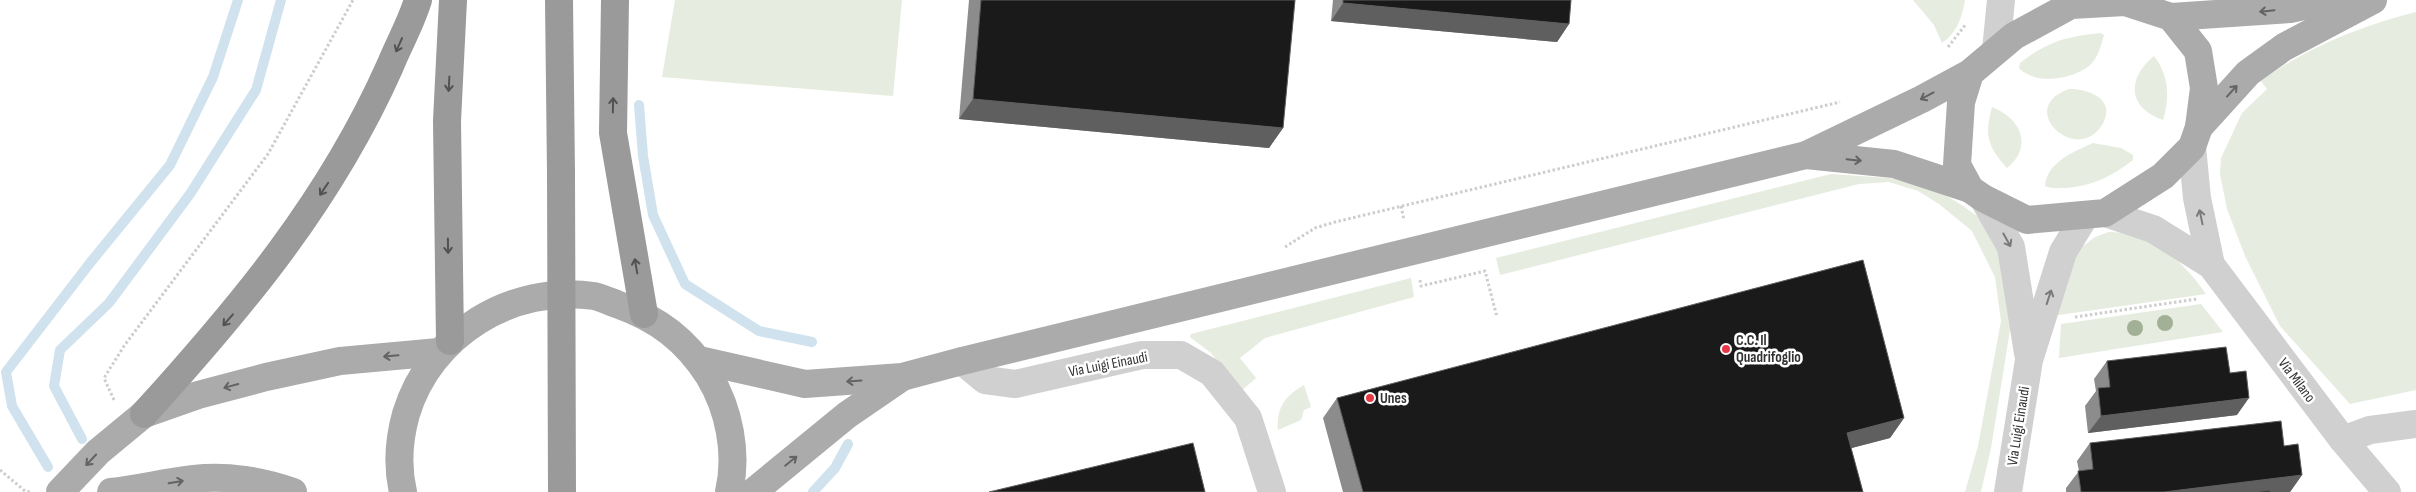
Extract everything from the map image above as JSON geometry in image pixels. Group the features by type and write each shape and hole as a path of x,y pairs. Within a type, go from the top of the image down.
{"highway":[{"path":"136,420 235,311 279,255 332,177 380,89 418,0"},
{"path":"444,346 447,121 453,0"},
{"path":"559,0 562,492"},
{"path":"615,0 613,133 644,314"}],"main road":[{"path":"699,360 805,384 902,378 962,361 1806,155 1922,99 1970,73 2014,36 2070,5 2124,1 2171,17 2274,10 2332,0"},
{"path":"1806,155 1894,164 1976,193 2027,220 2095,214 2163,176 2248,73 2284,47 2374,0"},
{"path":"2171,17 2198,51 2204,88 2196,137"},
{"path":"1970,73 1961,102 1957,165 1976,193"},
{"path":"403,492 399,454 403,426 410,399 423,374 444,346 492,311 542,296 595,296 644,314 674,334 699,360 716,388 728,419 732,451 729,492"},
{"path":"60,492 98,452 136,420 198,395 266,377 340,361 444,346"},
{"path":"753,492 847,415 902,378"},
{"path":"111,492 196,478 234,479 272,484 292,492"}],"street":[{"path":"1996,50 2001,0"},
{"name":"Via Milano","path":"2196,137 2197,198 2211,265"},
{"path":"1976,193 2011,247 2029,360"},
{"path":"2029,360 2063,252 2095,214"},
{"name":"Via Milano","path":"2095,214 2153,230 2211,265 2343,440 2387,492"},
{"name":"Via Luigi Einaudi","path":"962,361 985,380 1015,384 1142,355 1181,355 1212,373 1248,418 1272,492"},
{"name":"Via Luigi Einaudi","path":"2008,492 2029,360"},
{"path":"2343,440 2370,430 2416,424"}],"path":[{"path":"136,420 104,378 124,346 268,154 353,0"},
{"path":"1942,53 1955,41 1968,18"},
{"path":"1285,247 1315,228 1335,222 1849,99"},
{"path":"2040,322 2232,294"},
{"path":"0,470 25,490 31,492"}],"shaded area":[{"path":"675,0 902,0 893,96 662,77"},
{"path":"1913,0 1965,0 1958,24 1942,43 1934,25"},
{"path":"2416,12 2416,390 2350,404 2280,326 2245,256 2227,209 2220,174 2221,158 2242,113 2267,89 2261,81 2297,58 2335,39 2375,24"},
{"path":"2101,33 2104,35 2095,60 2089,66 2073,75 2043,79 2034,77 2019,68 2020,63 2030,56 2058,41"},
{"path":"2154,56 2163,71 2167,87 2167,103 2163,120 2151,115 2143,108 2137,101 2135,92 2135,83 2139,74"},
{"path":"2069,89 2093,94 2104,103 2106,116 2102,125 2091,136 2079,139 2066,137 2056,130 2049,120 2047,108 2054,98"},
{"path":"1992,107 2010,118 2020,133 2022,142 2020,151 2007,168 1996,154 1989,140 1988,126"},
{"path":"2093,143 2121,148 2133,155 2133,160 2109,176 2093,183 2065,188 2045,186 2051,170 2056,164 2070,154"},
{"path":"1831,174 1889,178 1921,184 1944,194 1980,218 1996,238 2011,324 1991,448 1981,492 1965,492 1978,446 2001,321 1995,277 1972,231 1939,204 1918,191 1889,182 1859,184 1500,275 1496,258"},
{"path":"2109,232 2139,237 2165,251 2187,270 2206,294 2052,316 2074,253 2095,237"},
{"path":"1411,278 1414,297 1265,338 1240,358 1256,378 1240,392 1211,353 1190,337 1191,334"},
{"path":"2201,304 2223,332 2059,358 2061,324"},
{"path":"1304,385 1311,407 1304,410 1301,420 1278,430 1279,415 1284,403 1292,393"}],"building":[{"path":"981,0 1295,0 1283,128 973,99"},
{"path":"1343,0 1571,0 1569,24 1343,3"},
{"name":"C.C. Il Quadrifoglio","path":"1863,260 1904,418 1847,433 1863,492 1363,492 1337,398"},
{"path":"2226,347 2230,373 2246,371 2249,398 2101,416 2098,388 2110,387 2107,361"},
{"path":"2281,421 2284,446 2298,444 2302,475 2164,492 2081,492 2078,471 2093,469 2090,443"},
{"path":"1193,443 1205,492 989,492"},
{"path":"2270,490 2270,492 2254,492"}],"waterway":[{"path":"48,467 12,406 6,372 90,263 170,165 213,77 238,0"},
{"path":"82,439 54,386 60,350 109,303 190,194 256,90 281,0"},
{"path":"639,105 643,156 653,215 685,284 759,331 812,342"},
{"path":"813,492 835,468 848,444"}],"place":[{"name":"C.C. Il Quadrifoglio","path":"1726,349"},
{"name":"Unes","path":"1370,398"}]}
